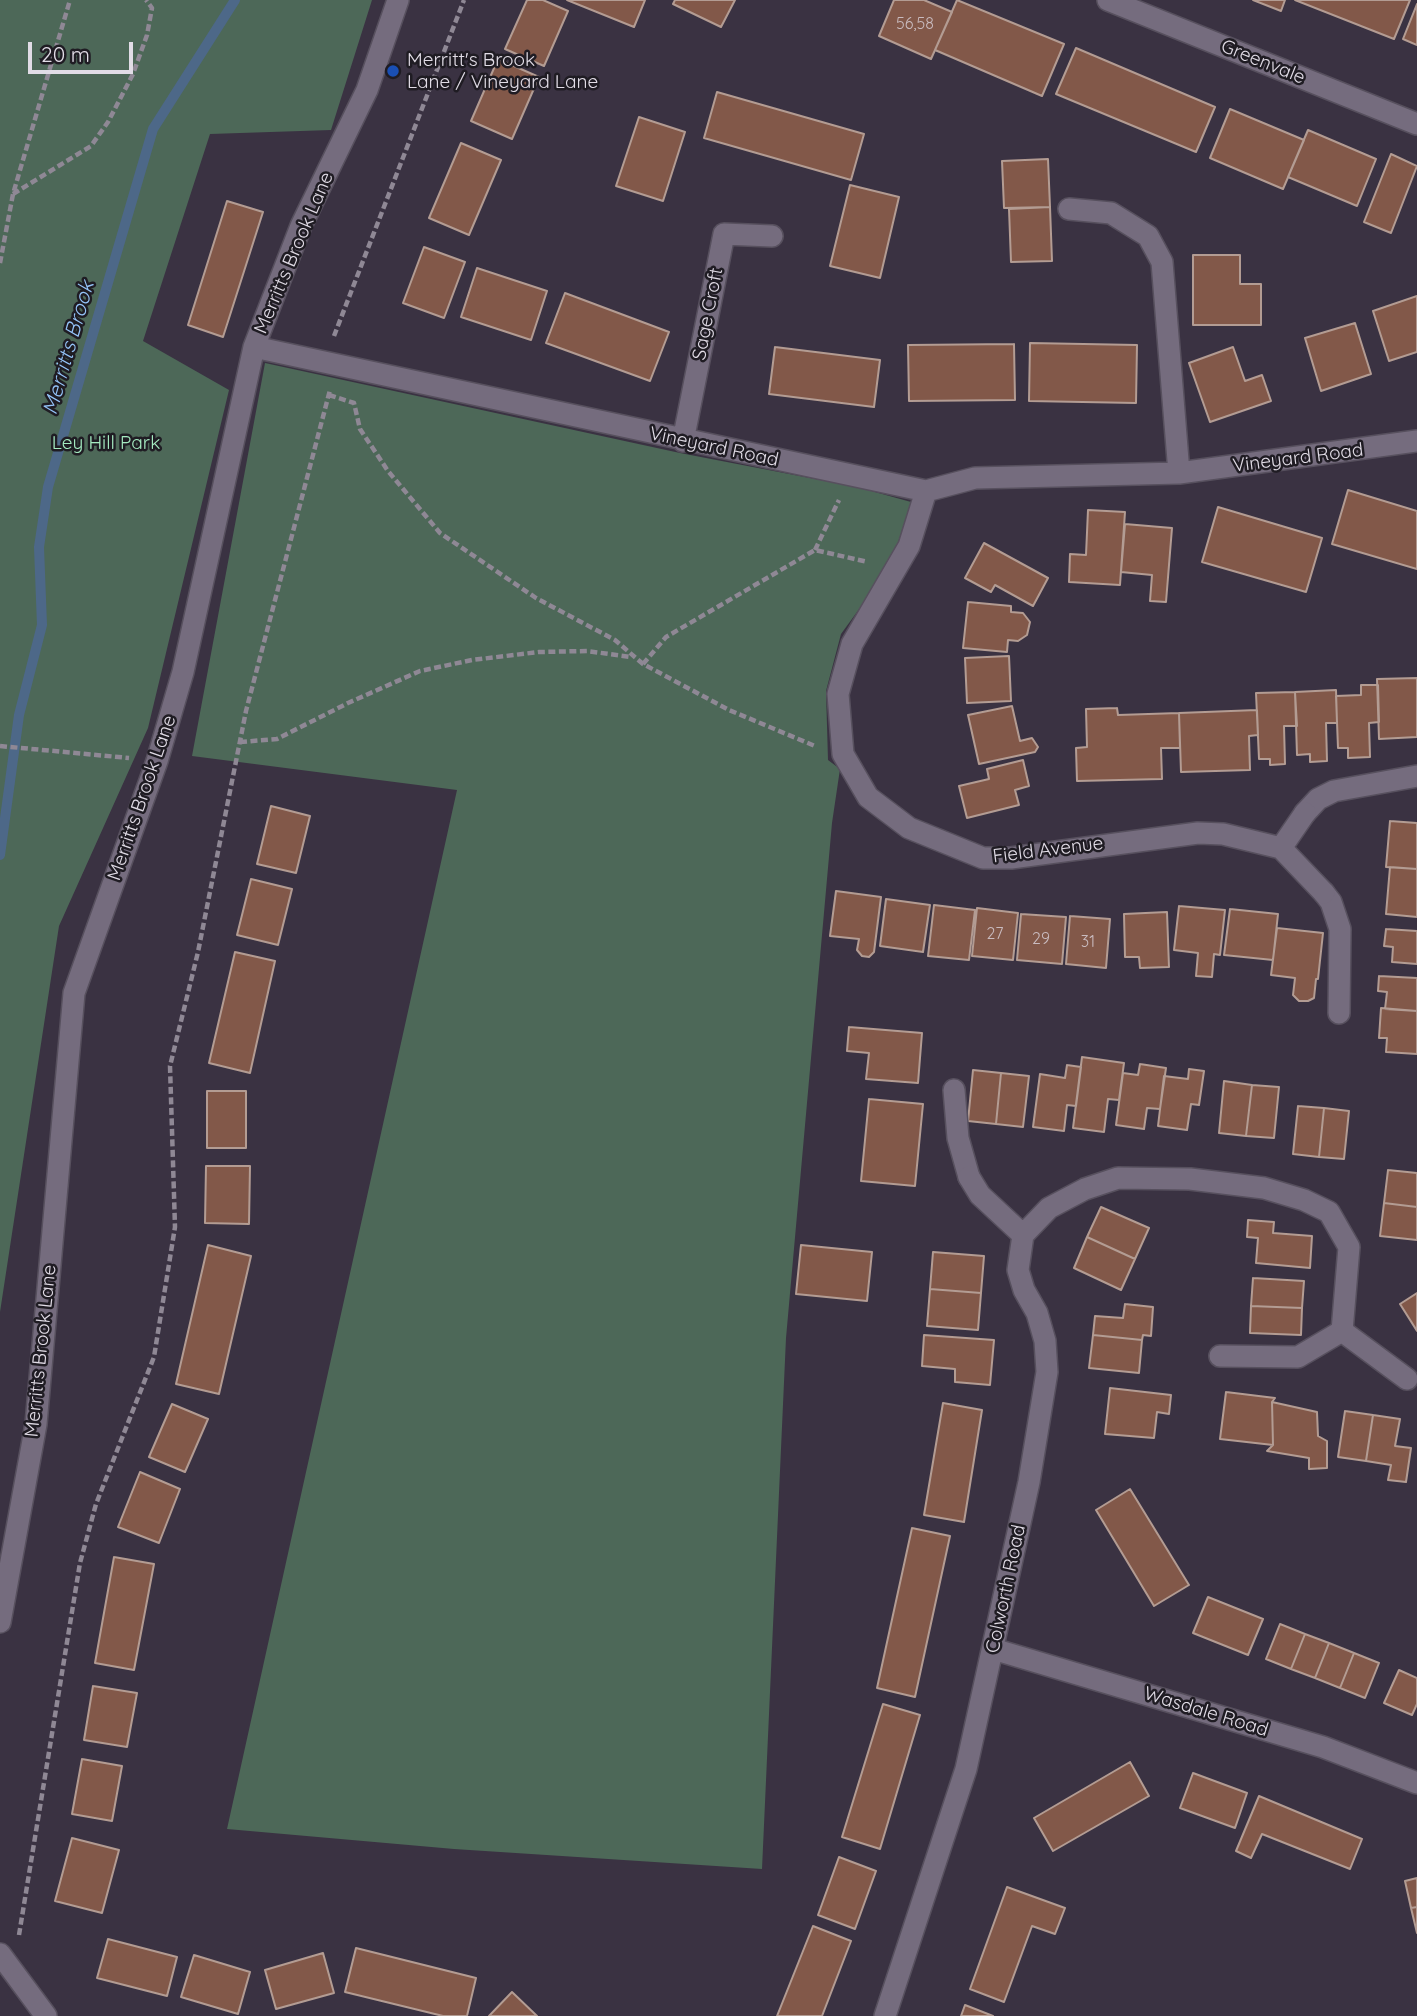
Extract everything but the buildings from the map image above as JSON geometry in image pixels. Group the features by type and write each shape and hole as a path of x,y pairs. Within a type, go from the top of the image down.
{"street":[{"name":"Merritts Brook Lane","path":"0,1622 36,1424 74,993 157,761 183,672 254,347 302,226 367,90 398,0"},
{"name":"Greenvale","path":"1108,0 1417,124"},
{"path":"1069,209 1111,213 1148,236 1162,262 1179,473"},
{"name":"Sage Croft","path":"683,440 724,234 772,236"},
{"name":"Vineyard Road","path":"254,347 926,492 975,478 1179,473 1417,441"},
{"name":"Field Avenue","path":"926,492 909,546 852,644 838,694 843,754 868,797 909,828 983,858 1011,858 1198,833 1223,834 1281,848"},
{"path":"1339,1013 1340,929 1331,902 1281,848 1318,799 1334,792 1417,776"},
{"path":"954,1090 958,1138 969,1177 980,1195 1023,1236 1049,1208 1084,1189 1118,1178 1190,1179 1277,1192 1329,1212 1349,1247 1342,1331"},
{"name":"Colworth Road","path":"885,2016 966,1769 1029,1482 1047,1372 1045,1341 1037,1313 1024,1290 1018,1270 1023,1236"},
{"path":"1220,1356 1297,1357 1342,1331"},
{"path":"1342,1331 1407,1379"},
{"name":"Wasdale Road","path":"993,1648 1323,1747 1417,1783"},
{"path":"0,1954 46,2016"}],"path":[{"path":"0,263 13,194 70,0"},
{"path":"13,194 91,146 108,122 133,74 147,36 152,8 146,0"},
{"path":"15,1974 20,1925 80,1563 96,1504 155,1357 174,1227 170,1066 198,952 240,742 277,583 328,394 331,365 464,0"},
{"path":"328,394 354,403 360,429 388,471 440,533 536,598 615,640 631,657 643,664 729,710 803,742 843,754"},
{"path":"643,664 666,638 815,550 852,474"},
{"path":"815,550 864,561 893,577"},
{"path":"240,742 277,739 420,671 472,660 539,652 587,651 631,657"},
{"path":"0,746 157,761"}],"green space":[{"name":"Ley Hill Park","path":"0,0 372,0 331,130 210,134 143,341 229,390 148,728 59,926 0,1312"},
{"path":"265,363 680,453 857,487 911,502 896,549 881,579 841,634 826,691 828,760 840,769 832,823 786,1338 762,1869 454,1849 227,1829 457,790 192,756"}],"waterway":[{"name":"Merritts Brook","path":"0,855 19,715 42,625 39,547 48,487 153,129 235,0"}],"place":[{"name":"Merritt's Brook Lane / Vineyard Lane","path":"393,71"}]}
